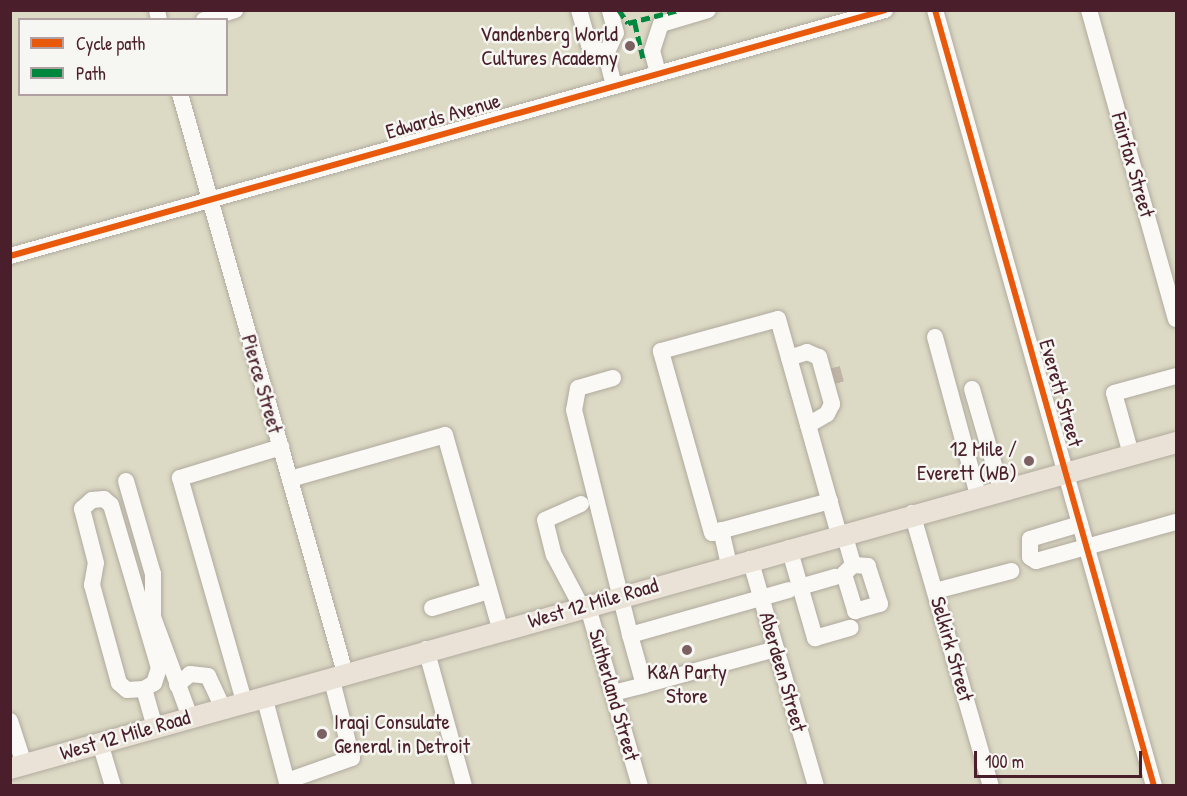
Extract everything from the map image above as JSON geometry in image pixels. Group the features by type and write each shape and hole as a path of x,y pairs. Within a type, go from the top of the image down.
{"main road":[{"name":"West 12 Mile Road","path":"17,766 500,628 1176,442"}],"street":[{"path":"210,18 236,10"},
{"path":"579,10 589,45 606,54"},
{"path":"610,10 616,33 606,54 614,85"},
{"path":"658,73 652,51 661,24 708,10"},
{"name":"Edwards Avenue","path":"10,256 658,73 834,17 885,10"},
{"name":"Everett Street","path":"935,10 1154,786"},
{"name":"Fairfax Street","path":"1089,10 1176,319"},
{"name":"Pierce Street","path":"181,96 290,479 338,675 352,758 288,783"},
{"path":"830,501 711,533 661,351 778,319 830,501 853,564"},
{"path":"935,337 978,495"},
{"path":"789,358 807,352 826,365 834,393 827,414 808,425"},
{"path":"1131,454 1114,393 1176,376"},
{"path":"613,378 578,388 574,410 644,685"},
{"path":"972,389 1001,489"},
{"path":"290,479 445,435 500,628"},
{"path":"281,447 180,477 254,698 288,783"},
{"path":"126,481 153,574 153,616 190,717"},
{"path":"92,500 111,505 159,668 154,683 144,689 127,690 119,683 105,634 92,585 96,563 81,514 92,500"},
{"name":"Sutherland Street","path":"581,504 545,520 554,555 584,605 614,693 640,786"},
{"name":"Selkirk Street","path":"912,513 991,786"},
{"path":"1080,524 1026,544 1036,561 1176,522"},
{"path":"721,530 729,565"},
{"path":"789,548 795,589 815,638 851,628"},
{"name":"Aberdeen Street","path":"750,559 816,786"},
{"path":"935,591 1011,571"},
{"path":"630,635 836,577"},
{"path":"432,608 489,591"},
{"path":"426,649 464,786"},
{"path":"614,693 776,649"},
{"path":"177,685 190,674 208,676 223,708"},
{"path":"144,689 155,727"},
{"path":"10,721 17,766"},
{"path":"100,742 113,786"}],"tunnel":[{"path":"832,368 837,387"}],"marked path":[{"path":"619,10 628,23 679,10"},
{"path":"635,23 644,62"}],"cycle path":[{"path":"10,256 885,10"},
{"path":"935,10 1154,786"}],"place":[{"name":"Vandenberg World Cultures Academy","path":"630,46"},
{"name":"12 Mile / Everett (WB)","path":"1029,461"},
{"name":"K&A Party Store","path":"687,650"},
{"name":"Iraqi Consulate General in Detroit","path":"322,734"}]}
